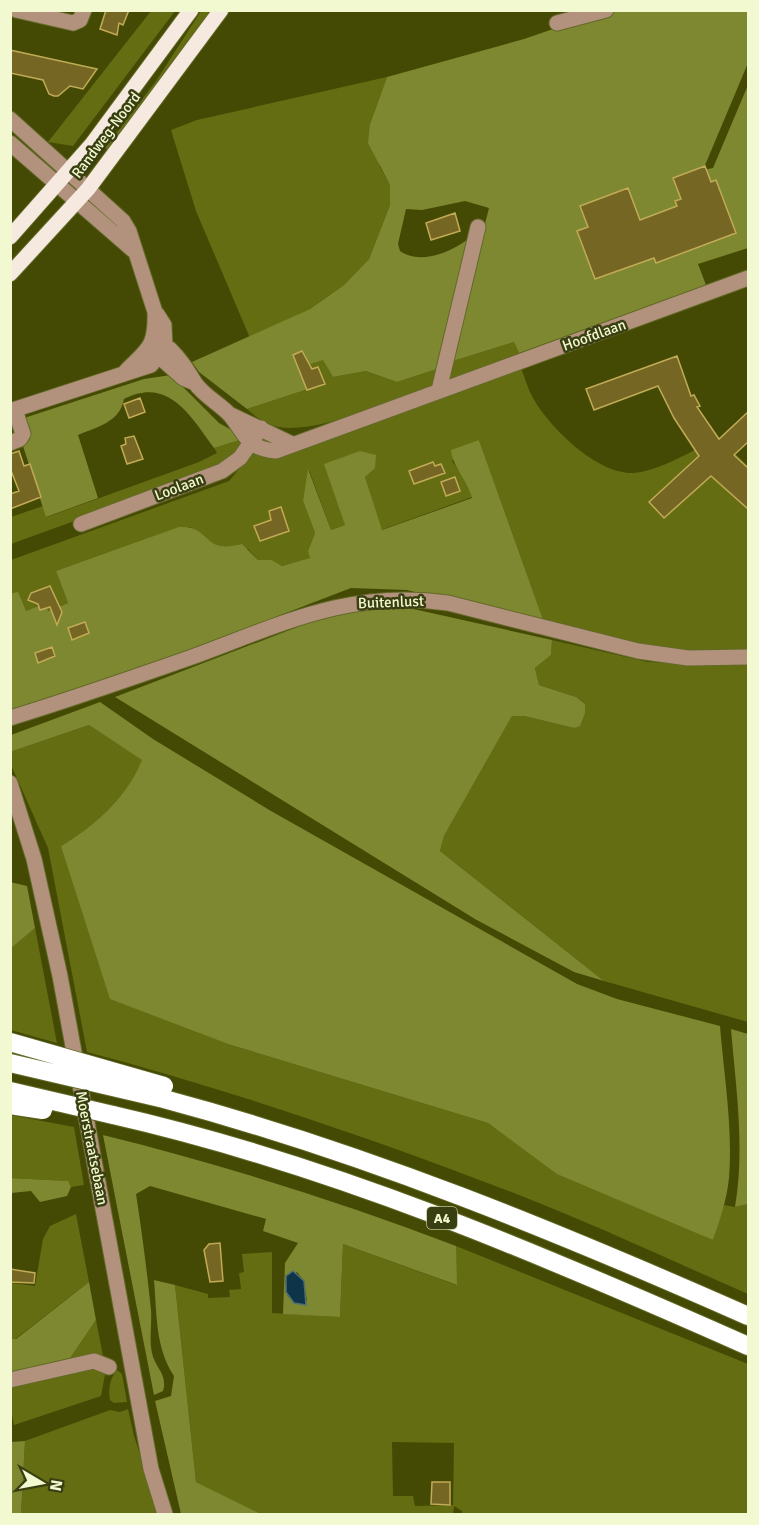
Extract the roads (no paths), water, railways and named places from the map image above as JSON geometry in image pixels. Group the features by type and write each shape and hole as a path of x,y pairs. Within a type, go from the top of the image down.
{"highway":[{"name":"A4","path":"10,1042 164,1093 210,1112 359,1158 552,1230 748,1316"},
{"name":"A4","path":"10,1063 164,1093"},
{"name":"A4","path":"10,1091 165,1126 355,1185 475,1230 748,1346"},
{"name":"A4","path":"10,1105 52,1111 113,1115"}],"main road":[{"name":"Randweg-Noord","path":"10,237 69,171 191,10"},
{"name":"Randweg-Noord","path":"10,274 88,189 221,10"}],"street":[{"path":"16,10 73,23 80,20 84,10"},
{"path":"557,23 606,10"},
{"path":"10,118 123,221 129,231 155,312 154,336 158,351 183,378 195,383 229,414 250,444"},
{"path":"10,143 59,183 134,251"},
{"path":"439,390 478,227"},
{"name":"Hoofdlaan","path":"250,444 260,449 276,451 315,438 439,390 748,278"},
{"path":"10,442 20,439 23,435 13,410 126,371 158,351"},
{"path":"229,414 292,444"},
{"name":"Loolaan","path":"81,524 222,471 240,458 261,428"},
{"name":"Buitenlust","path":"10,718 91,693 325,609 369,600 417,599 448,603 638,651 688,658 748,657"},
{"name":"Moerstraatsebaan","path":"10,783 34,859 60,976 152,1469 165,1515"},
{"path":"10,1380 94,1361 109,1367"}],"water":[{"path":"293,1271 304,1281 306,1305 294,1303 286,1292 286,1276"}]}
